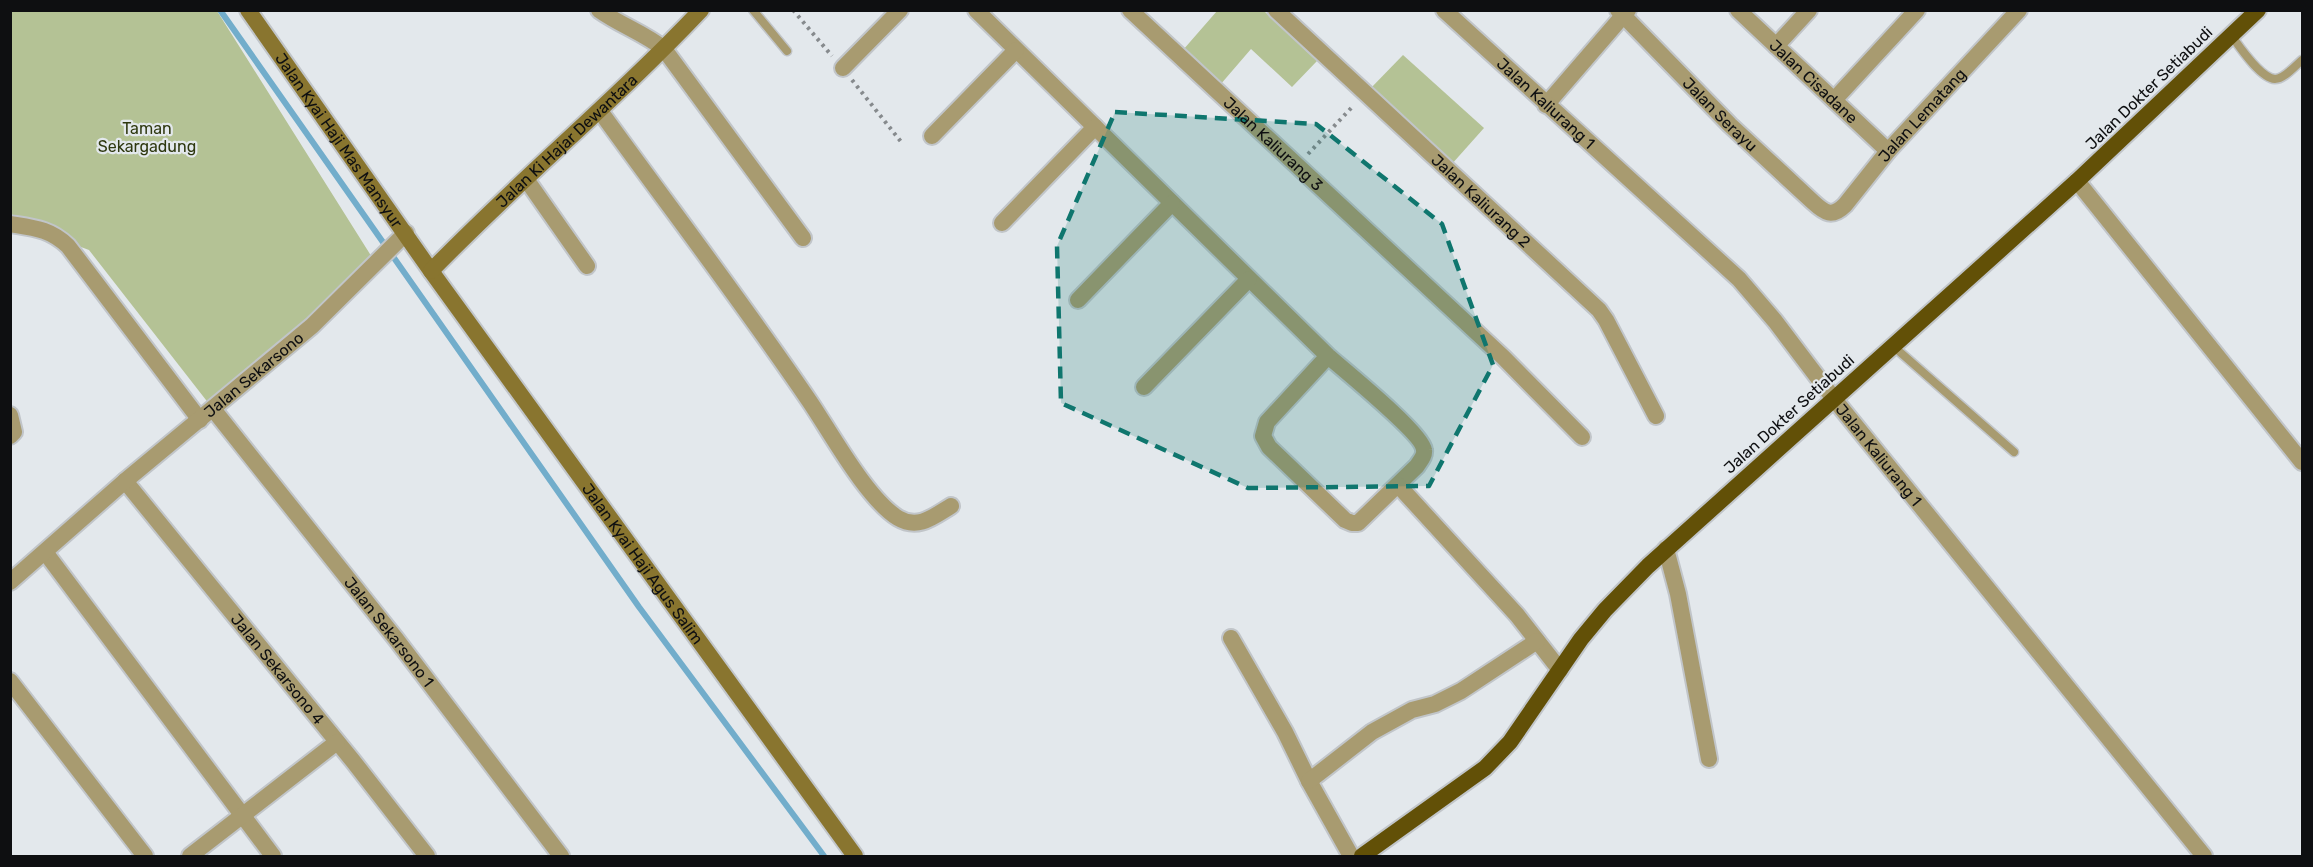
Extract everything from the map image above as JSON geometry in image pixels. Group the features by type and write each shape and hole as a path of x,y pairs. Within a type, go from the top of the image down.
{"highway":[{"name":"Jalan Dokter Setiabudi","path":"1362,856 1485,768 1510,742 1605,610 1666,549 2077,181 2258,10"}],"main road":[{"name":"Jalan Kyai Haji Mas Mansyur","path":"248,10 402,236 431,271"},
{"name":"Jalan Ki Hajar Dewantara","path":"431,271 474,226 600,111 701,10"},
{"name":"Jalan Kyai Haji Agus Salim","path":"431,271 855,856"}],"street":[{"path":"599,10 617,23 668,45 803,238"},
{"path":"843,68 900,10"},
{"path":"975,10 1328,356 1419,439 1424,449 1422,458 1365,519 1358,523 1345,520 1269,447 1263,436 1267,422 1328,356"},
{"name":"Jalan Kaliurang 3","path":"1130,10 1503,357 1582,437"},
{"name":"Jalan Kaliurang 2","path":"1276,10 1599,310 1656,416"},
{"name":"Jalan Kaliurang 1","path":"1444,10 1739,279 2204,856"},
{"name":"Jalan Cisadane","path":"1738,10 1888,151"},
{"path":"1776,46 1809,10"},
{"path":"1834,100 1917,10"},
{"name":"Jalan Lematang","path":"1825,213 1839,211 1888,151 2019,10"},
{"path":"1546,105 1623,12"},
{"name":"Jalan Serayu","path":"1623,12 1730,125 1825,213"},
{"path":"932,136 1016,50"},
{"path":"600,111 810,401 875,497 895,516 912,523 924,523 951,506"},
{"path":"1002,223 1095,127"},
{"path":"526,179 587,266"},
{"path":"2077,181 2302,462"},
{"path":"1078,300 1172,203"},
{"name":"Jalan Sekarsono 1","path":"10,224 40,229 56,235 68,246 206,415 396,639 561,856"},
{"name":"Jalan Sekarsono","path":"10,582 125,482 312,326 402,236"},
{"path":"1144,387 1249,279"},
{"path":"10,415 14,432 10,436"},
{"name":"Jalan Sekarsono 4","path":"125,482 427,856"},
{"path":"1398,485 1474,566 1560,670"},
{"path":"1666,549 1678,594 1709,759"},
{"path":"45,552 273,856"},
{"path":"1231,638 1285,732 1309,781 1351,856"},
{"path":"1309,781 1371,732 1412,710 1436,704 1461,692 1537,641"},
{"path":"10,681 145,856"},
{"path":"190,856 337,742"}],"lane":[{"path":"753,10 787,51"},
{"path":"2231,35 2267,77 2275,79 2282,77 2302,60"},
{"path":"1893,346 2014,452"}],"path":[{"path":"1298,166 1365,93"}],"highlighted area":[{"path":"1115,112 1316,124 1442,224 1493,365 1429,486 1248,488 1061,403 1057,246"}],"green space":[{"name":"Taman Sekargadung","path":"10,11 217,11 375,262 213,409 89,250 11,221"},
{"path":"1217,11 1264,11 1317,61 1292,87 1251,49 1220,85 1183,50"},
{"path":"1403,55 1484,128 1451,165 1369,90"}],"waterway":[{"path":"220,10 639,607 824,856"}]}
